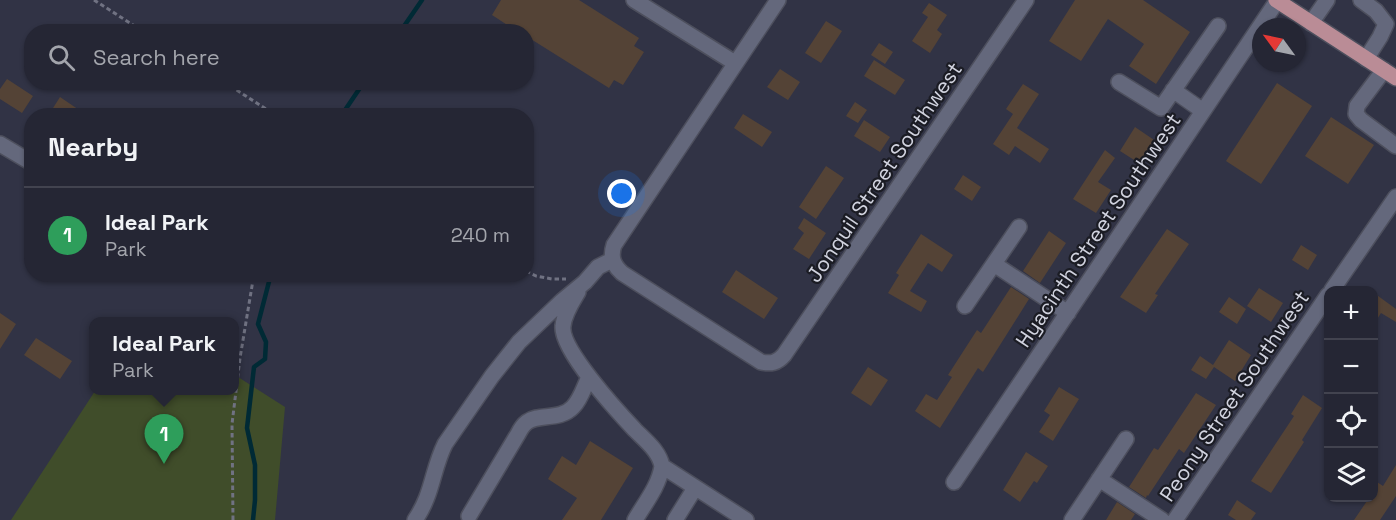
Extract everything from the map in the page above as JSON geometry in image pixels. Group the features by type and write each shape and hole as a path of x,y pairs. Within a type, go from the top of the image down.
{"main road":[{"path":"1276,0 1393,76"}],"street":[{"path":"634,0 735,63"},
{"path":"655,0 685,32"},
{"path":"635,520 655,488 661,473 661,459 589,377 570,348 562,326 571,304 585,282 613,253 778,0"},
{"name":"Jonquil Street Southwest","path":"613,253 618,269 622,273 761,362 779,361 1026,0"},
{"name":"Hyacinth Street Southwest","path":"954,482 1276,0"},
{"path":"1311,23 1327,0"},
{"path":"1361,0 1376,10 1386,24 1366,59"},
{"path":"1119,82 1161,108 1218,26"},
{"path":"1393,76 1357,106 1356,114 1396,146"},
{"path":"1173,90 1203,111"},
{"path":"0,144 24,158"},
{"name":"Peony Street Southwest","path":"1335,286 1396,197"},
{"path":"965,306 1019,227"},
{"path":"994,264 1068,312"},
{"path":"415,520 429,496 445,444 492,376 535,326 585,282"},
{"name":"Peony Street Southwest","path":"1174,520 1324,302"},
{"path":"470,516 527,422 568,411 578,400 589,377"},
{"path":"1072,520 1126,439"},
{"path":"662,466 746,520"},
{"path":"1099,479 1162,520"},
{"path":"675,520 695,488"}],"path":[{"path":"94,0 132,24"},
{"path":"236,90 265,108"},
{"path":"534,275 585,282"},
{"path":"239,366 253,282"},
{"path":"233,520 232,424 236,395"}],"green space":[{"path":"239,378 285,407 275,520 11,520 92,395 239,395"}],"building":[{"path":"501,0 579,0 639,38 634,46 644,52 623,85 614,80 609,88 534,41 534,24 506,24 492,15"},
{"path":"1075,0 1143,0 1190,32 1156,84 1129,66 1144,44 1108,19 1081,61 1049,41"},
{"path":"929,3 947,15 937,30 942,34 930,53 912,41 928,17 922,13"},
{"path":"826,21 842,31 821,63 805,53"},
{"path":"879,43 893,52 885,64 871,55"},
{"path":"874,60 905,80 895,95 864,76"},
{"path":"780,69 800,82 788,100 767,87"},
{"path":"7,79 33,96 22,113 0,99 0,89"},
{"path":"1277,83 1312,106 1261,184 1226,161"},
{"path":"1023,84 1039,94 1017,128 1049,149 1040,163 1015,146 1009,155 993,144 1013,114 1006,109"},
{"path":"60,97 76,108 53,108"},
{"path":"855,102 867,110 858,123 846,116"},
{"path":"743,114 772,132 762,147 734,128"},
{"path":"1331,117 1374,145 1348,184 1305,156"},
{"path":"864,120 890,137 880,152 854,136"},
{"path":"1135,127 1157,142 1142,165 1120,151"},
{"path":"1105,150 1115,158 1098,182 1111,190 1096,213 1073,199"},
{"path":"826,166 844,178 816,219 799,207"},
{"path":"963,175 981,187 972,201 954,189"},
{"path":"804,218 826,233 809,259 793,249 804,233 798,228"},
{"path":"1167,229 1189,244 1155,294 1158,295 1146,313 1120,297"},
{"path":"1049,231 1066,243 1040,283 1023,271"},
{"path":"921,234 953,255 942,272 928,263 910,291 927,301 921,312 888,293 899,275 896,273"},
{"path":"1301,245 1317,255 1308,270 1292,260"},
{"path":"736,270 778,298 764,319 722,292"},
{"path":"1011,287 1029,299 983,372 978,368 940,428 915,411 926,394 937,400 952,377 948,375 977,330 981,333"},
{"path":"1259,288 1283,303 1271,322 1247,306"},
{"path":"1378,296 1396,309 1396,322 1381,313 1378,318"},
{"path":"1229,297 1246,309 1237,324 1219,312"},
{"path":"0,313 16,324 0,349"},
{"path":"36,338 72,361 60,379 24,355"},
{"path":"1229,340 1251,355 1235,381 1214,367 1206,379 1191,370 1200,356 1213,365"},
{"path":"868,367 888,380 871,406 851,393"},
{"path":"1059,387 1079,399 1053,441 1039,432 1050,415 1044,411"},
{"path":"1196,393 1216,405 1184,453 1179,449 1146,498 1129,487 1154,448 1158,450"},
{"path":"1303,395 1322,408 1302,440 1304,442 1271,493 1251,481 1294,416 1291,414"},
{"path":"590,441 633,468 601,520 562,520 577,498 548,479 562,456 576,465"},
{"path":"1026,452 1048,466 1037,483 1034,481 1020,502 1003,490"},
{"path":"1396,465 1396,496 1380,520 1354,520 1366,502 1378,502 1378,483 1383,486"},
{"path":"1237,500 1256,513 1251,520 1236,520 1228,515"},
{"path":"1117,502 1135,514 1131,520 1106,520"}],"waterway":[{"path":"406,24 422,0"},
{"path":"346,108 359,90"},
{"path":"253,520 255,465 247,428 254,367 265,359 266,342 258,324 269,282"}],"place":[{"name":"Ideal Park","path":"164,464"}]}
